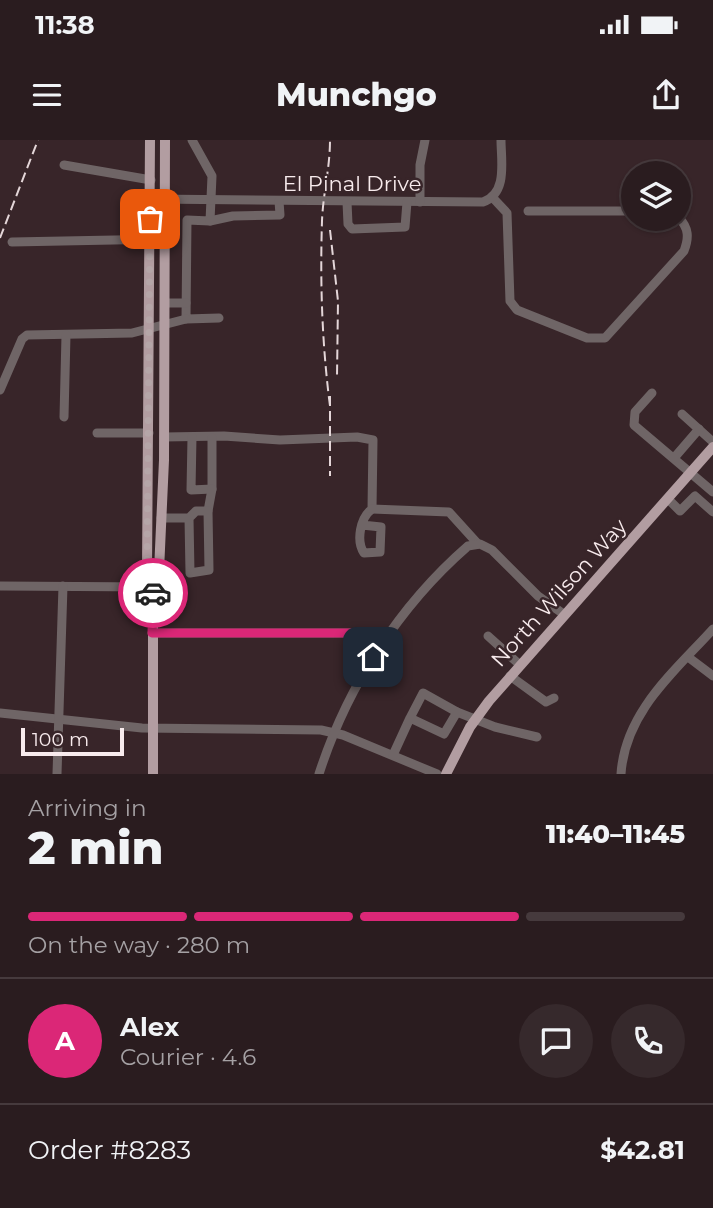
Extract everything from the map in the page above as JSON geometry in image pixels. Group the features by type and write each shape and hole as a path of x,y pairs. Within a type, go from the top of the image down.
{"main road":[{"path":"150,140 151,328 147,572 153,586"},
{"path":"153,774 153,586 159,571 164,462 165,140"},
{"path":"149,433 157,435 158,450 164,462"},
{"name":"North Wilson Way","path":"446,774 475,720 510,676 669,500 713,445"},
{"path":"149,452 155,469 155,509 161,518"}],"street":[{"path":"192,140 212,176 210,220"},
{"path":"420,202 420,165 425,140"},
{"path":"501,140 500,179 493,198 507,212 510,301 517,310 587,338 605,338 684,251 689,239 685,231"},
{"path":"64,165 150,180"},
{"name":"El Pinal Drive","path":"150,199 483,202 493,198"},
{"path":"186,319 187,220 280,215 279,201"},
{"path":"347,202 348,224 352,229 405,228 407,202"},
{"path":"528,211 621,211"},
{"path":"12,242 165,239"},
{"path":"165,303 186,303"},
{"path":"0,390 23,337 132,332 186,319 219,318"},
{"path":"64,417 66,335"},
{"path":"652,393 635,412 635,425 713,492"},
{"path":"682,414 713,445"},
{"path":"674,458 699,429"},
{"path":"97,433 149,433"},
{"path":"164,437 280,440 357,437 373,440 372,509"},
{"path":"192,437 191,490 212,489"},
{"path":"208,511 195,511 189,518 190,573 209,570 208,511 212,489 212,438"},
{"path":"669,500 680,511 695,496 713,512"},
{"path":"362,525 365,515 372,509 446,511 473,545 492,550 538,596 565,615"},
{"path":"161,518 189,518"},
{"path":"319,774 333,733 349,699 381,645 473,545"},
{"path":"0,586 153,586"},
{"path":"57,774 64,586"},
{"path":"621,774 625,744 638,715 713,629"},
{"path":"152,633 356,633 381,645"},
{"path":"488,636 520,665"},
{"path":"688,657 713,676"},
{"path":"510,676 537,698 546,702 554,698"},
{"path":"393,755 423,694 475,720 537,737"},
{"path":"410,718 444,734 457,712"},
{"path":"0,713 153,728 308,729 333,733 437,774"}],"railway":[{"path":"0,238 38,140"},
{"path":"330,140 321,267 323,337 330,406"},
{"path":"330,230 338,301 337,377"},
{"path":"330,396 330,476"}],"way so far":[{"path":"150,219 147,572 153,593"}],"route":[{"path":"153,593 152,633 356,633 381,645 373,657"}]}
